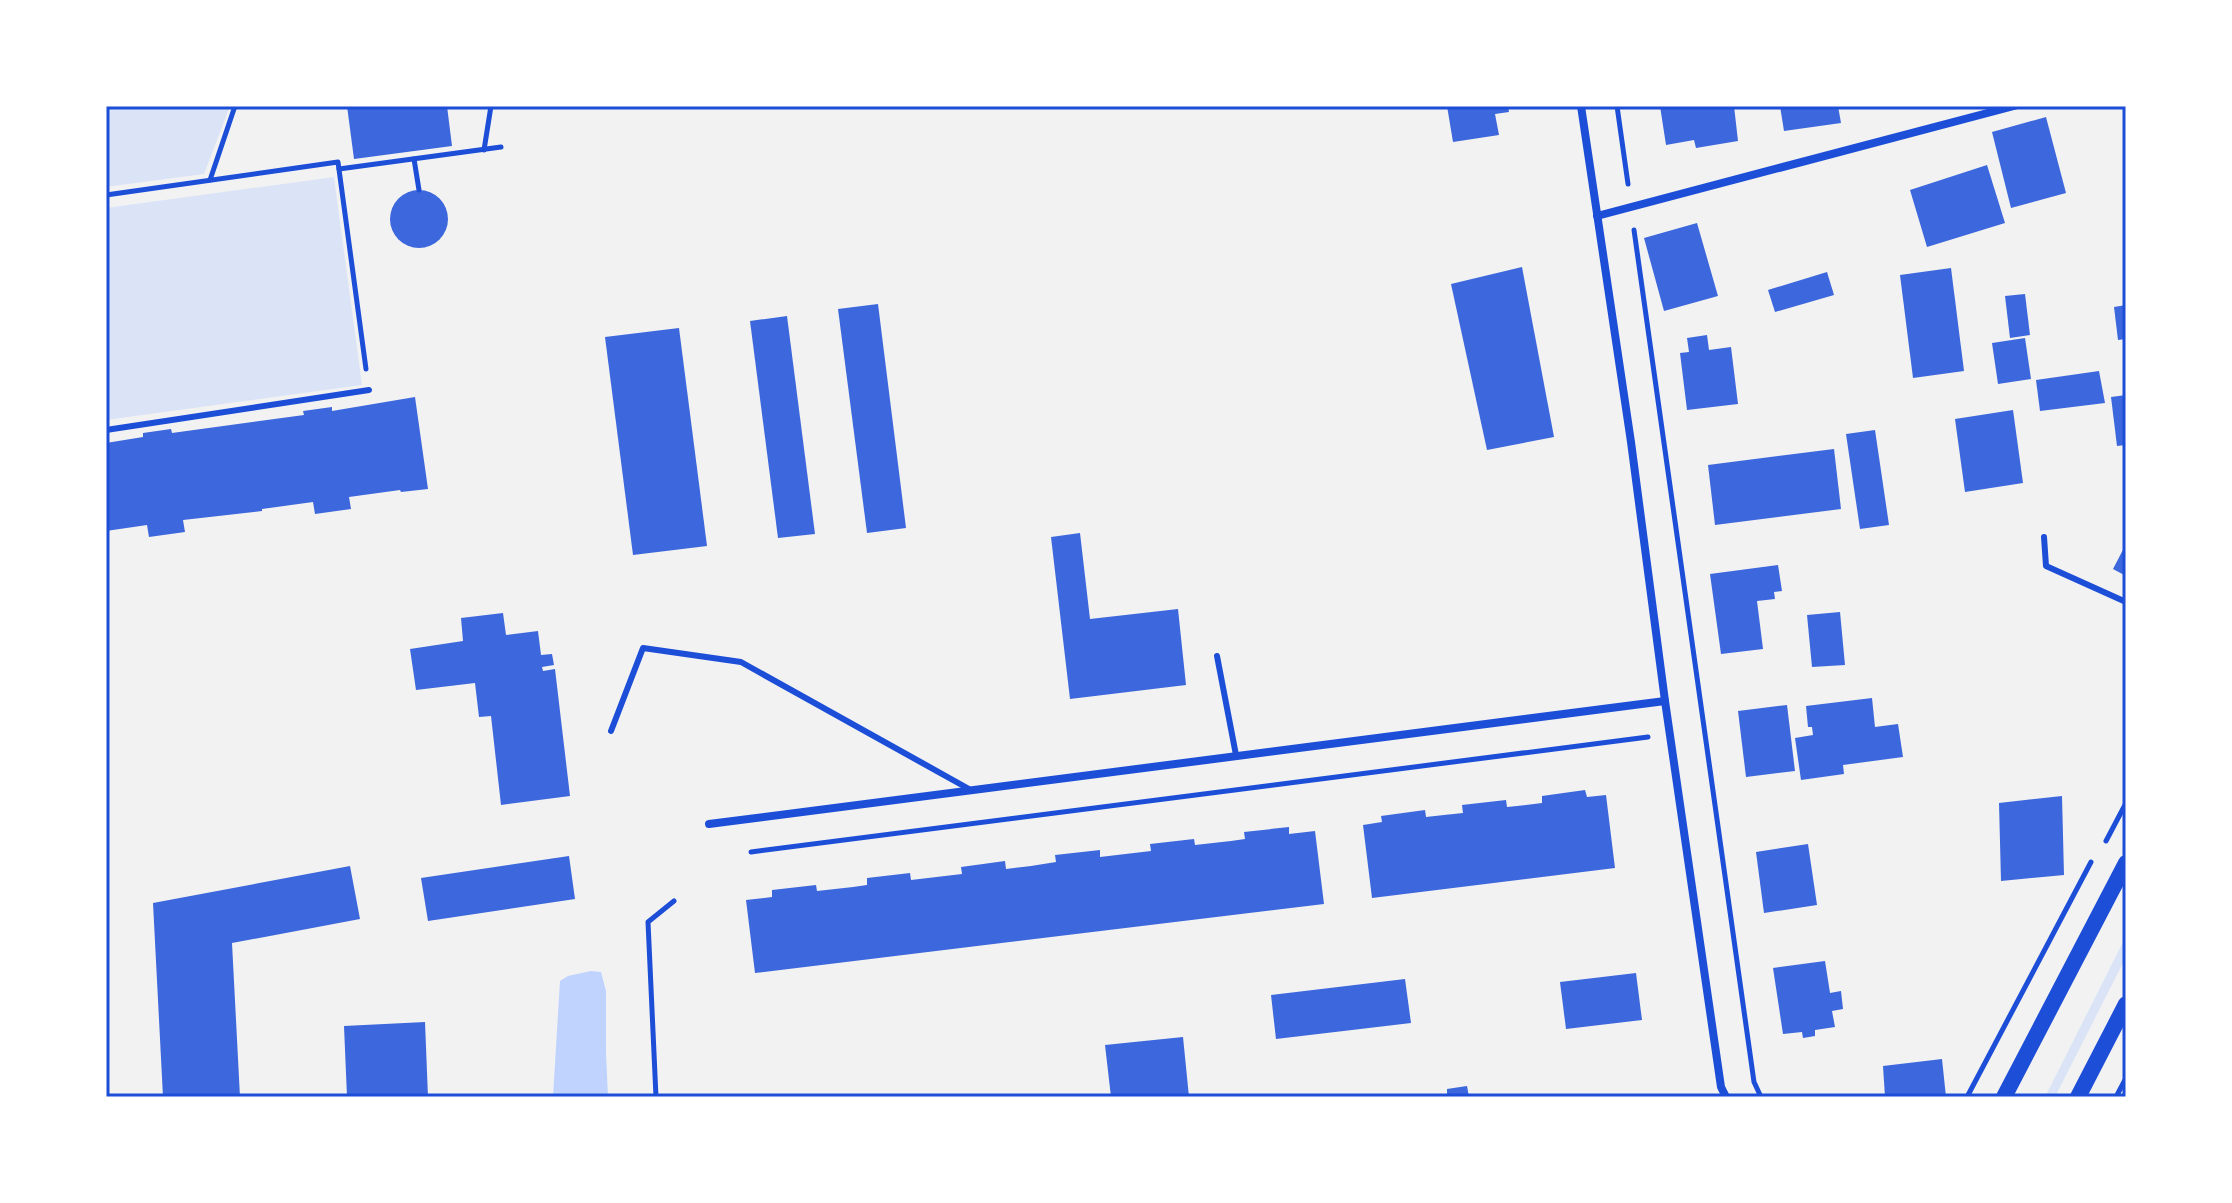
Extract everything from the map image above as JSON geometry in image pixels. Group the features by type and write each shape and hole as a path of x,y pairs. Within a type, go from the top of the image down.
{"main road":[{"path":"2004,1097 2126,863"},
{"path":"2078,1097 2126,1004"}],"street":[{"path":"1581,106 1721,1087 1726,1097"},
{"path":"1597,216 2014,106"},
{"path":"709,824 1665,701"}],"lane":[{"path":"106,430 369,390"},
{"path":"2044,537 2046,566 2126,602"},
{"path":"611,731 643,648 741,662 969,789"},
{"path":"1217,656 1236,755"}],"path":[{"path":"210,180 235,106"},
{"path":"484,150 491,106"},
{"path":"1617,106 1754,1082 1761,1097"},
{"path":"339,169 501,147"},
{"path":"414,159 419,190"},
{"path":"106,195 338,162 369,390"},
{"path":"751,852 1649,737"},
{"path":"2103,846 2126,803"},
{"path":"1967,1097 2095,856"},
{"path":"656,1097 648,922 674,901"},
{"path":"2116,1097 2126,1078"}],"shaded area":[{"path":"106,106 230,106 204,174 106,187"},
{"path":"334,177 362,385 106,420 106,208"},
{"path":"2126,936 2126,957 2055,1097 2045,1097"}],"water":[{"path":"591,971 601,972 606,991 608,1097 553,1097 560,981"}],"building":[{"path":"347,106 447,106 452,146 354,159"},
{"path":"1447,106 1508,106 1509,112 1495,114 1499,135 1453,142"},
{"path":"1660,106 1734,106 1738,141 1696,148 1694,140 1666,145"},
{"path":"1780,106 1838,106 1841,123 1784,131"},
{"path":"2046,117 2066,193 2011,208 1992,132"},
{"path":"1987,165 2005,223 1927,247 1910,190"},
{"path":"419,190 430,192 439,199 446,208 446,230 439,239 430,246 419,248 408,246 399,239 392,230 390,219 392,208 399,199 408,192"},
{"path":"1697,223 1718,296 1664,311 1644,238"},
{"path":"1522,267 1554,437 1487,450 1451,284"},
{"path":"1951,268 1964,371 1913,378 1900,275"},
{"path":"1827,272 1834,295 1775,312 1768,290"},
{"path":"2025,294 2030,335 2010,338 2005,296"},
{"path":"878,304 906,528 867,533 838,309"},
{"path":"2126,305 2126,339 2118,340 2114,307"},
{"path":"787,316 815,534 778,538 750,321"},
{"path":"679,328 707,546 633,555 605,337"},
{"path":"1707,335 1709,350 1731,347 1738,404 1687,410 1680,353 1689,352 1687,338"},
{"path":"2025,338 2031,379 1998,384 1992,343"},
{"path":"2099,371 2105,403 2040,411 2036,380"},
{"path":"2126,395 2126,445 2117,446 2111,397"},
{"path":"415,397 428,489 349,497 351,509 315,514 313,502 183,520 185,532 149,537 147,525 106,531 106,443 143,437 143,433 171,429 172,433 304,415 303,411 332,407 332,411"},
{"path":"2013,410 2023,483 1965,492 1955,419"},
{"path":"1875,430 1889,525 1860,529 1846,434"},
{"path":"1834,449 1841,509 1715,525 1708,465"},
{"path":"1080,533 1090,619 1178,609 1186,685 1070,699 1051,537"},
{"path":"2126,544 2126,576 2113,569"},
{"path":"1778,565 1782,591 1774,592 1775,599 1757,601 1763,649 1721,654 1710,574"},
{"path":"1840,612 1845,665 1812,667 1807,615"},
{"path":"503,613 506,635 538,631 541,655 552,654 554,665 542,667 543,671 555,669 570,796 501,805 491,716 479,717 475,683 416,690 410,649 463,641 461,618"},
{"path":"1872,698 1875,727 1898,724 1903,757 1843,765 1844,774 1801,780 1795,738 1813,735 1812,727 1808,727 1806,706"},
{"path":"1787,705 1795,771 1746,777 1738,711"},
{"path":"1585,790 1587,797 1606,795 1615,868 1372,898 1363,825 1382,822 1381,816 1425,810 1426,817 1463,813 1462,805 1506,800 1507,807 1542,803 1542,796"},
{"path":"2062,796 2064,875 2001,881 1999,803"},
{"path":"1289,827 1289,834 1315,831 1324,904 755,973 746,900 772,897 772,890 816,885 817,891 853,887 867,885 867,878 910,873 911,880 962,874 961,867 1005,861 1006,869 1031,866 1056,862 1055,855 1100,850 1100,857 1151,851 1150,844 1194,839 1195,845 1231,841 1245,839 1244,832"},
{"path":"1808,844 1817,905 1764,913 1756,852"},
{"path":"569,856 575,899 428,921 421,878"},
{"path":"350,866 360,919 232,943 240,1097 163,1097 153,903"},
{"path":"1825,961 1830,993 1841,991 1843,1009 1832,1011 1835,1027 1815,1030 1815,1036 1803,1038 1802,1032 1783,1034 1773,968"},
{"path":"1636,973 1642,1020 1566,1029 1560,982"},
{"path":"1405,979 1411,1023 1276,1039 1271,995"},
{"path":"425,1022 428,1097 347,1097 344,1026"},
{"path":"1183,1037 1189,1097 1111,1097 1105,1045"},
{"path":"1942,1059 1946,1097 1885,1097 1883,1066"},
{"path":"1467,1086 1469,1097 1447,1097 1447,1089"}]}
